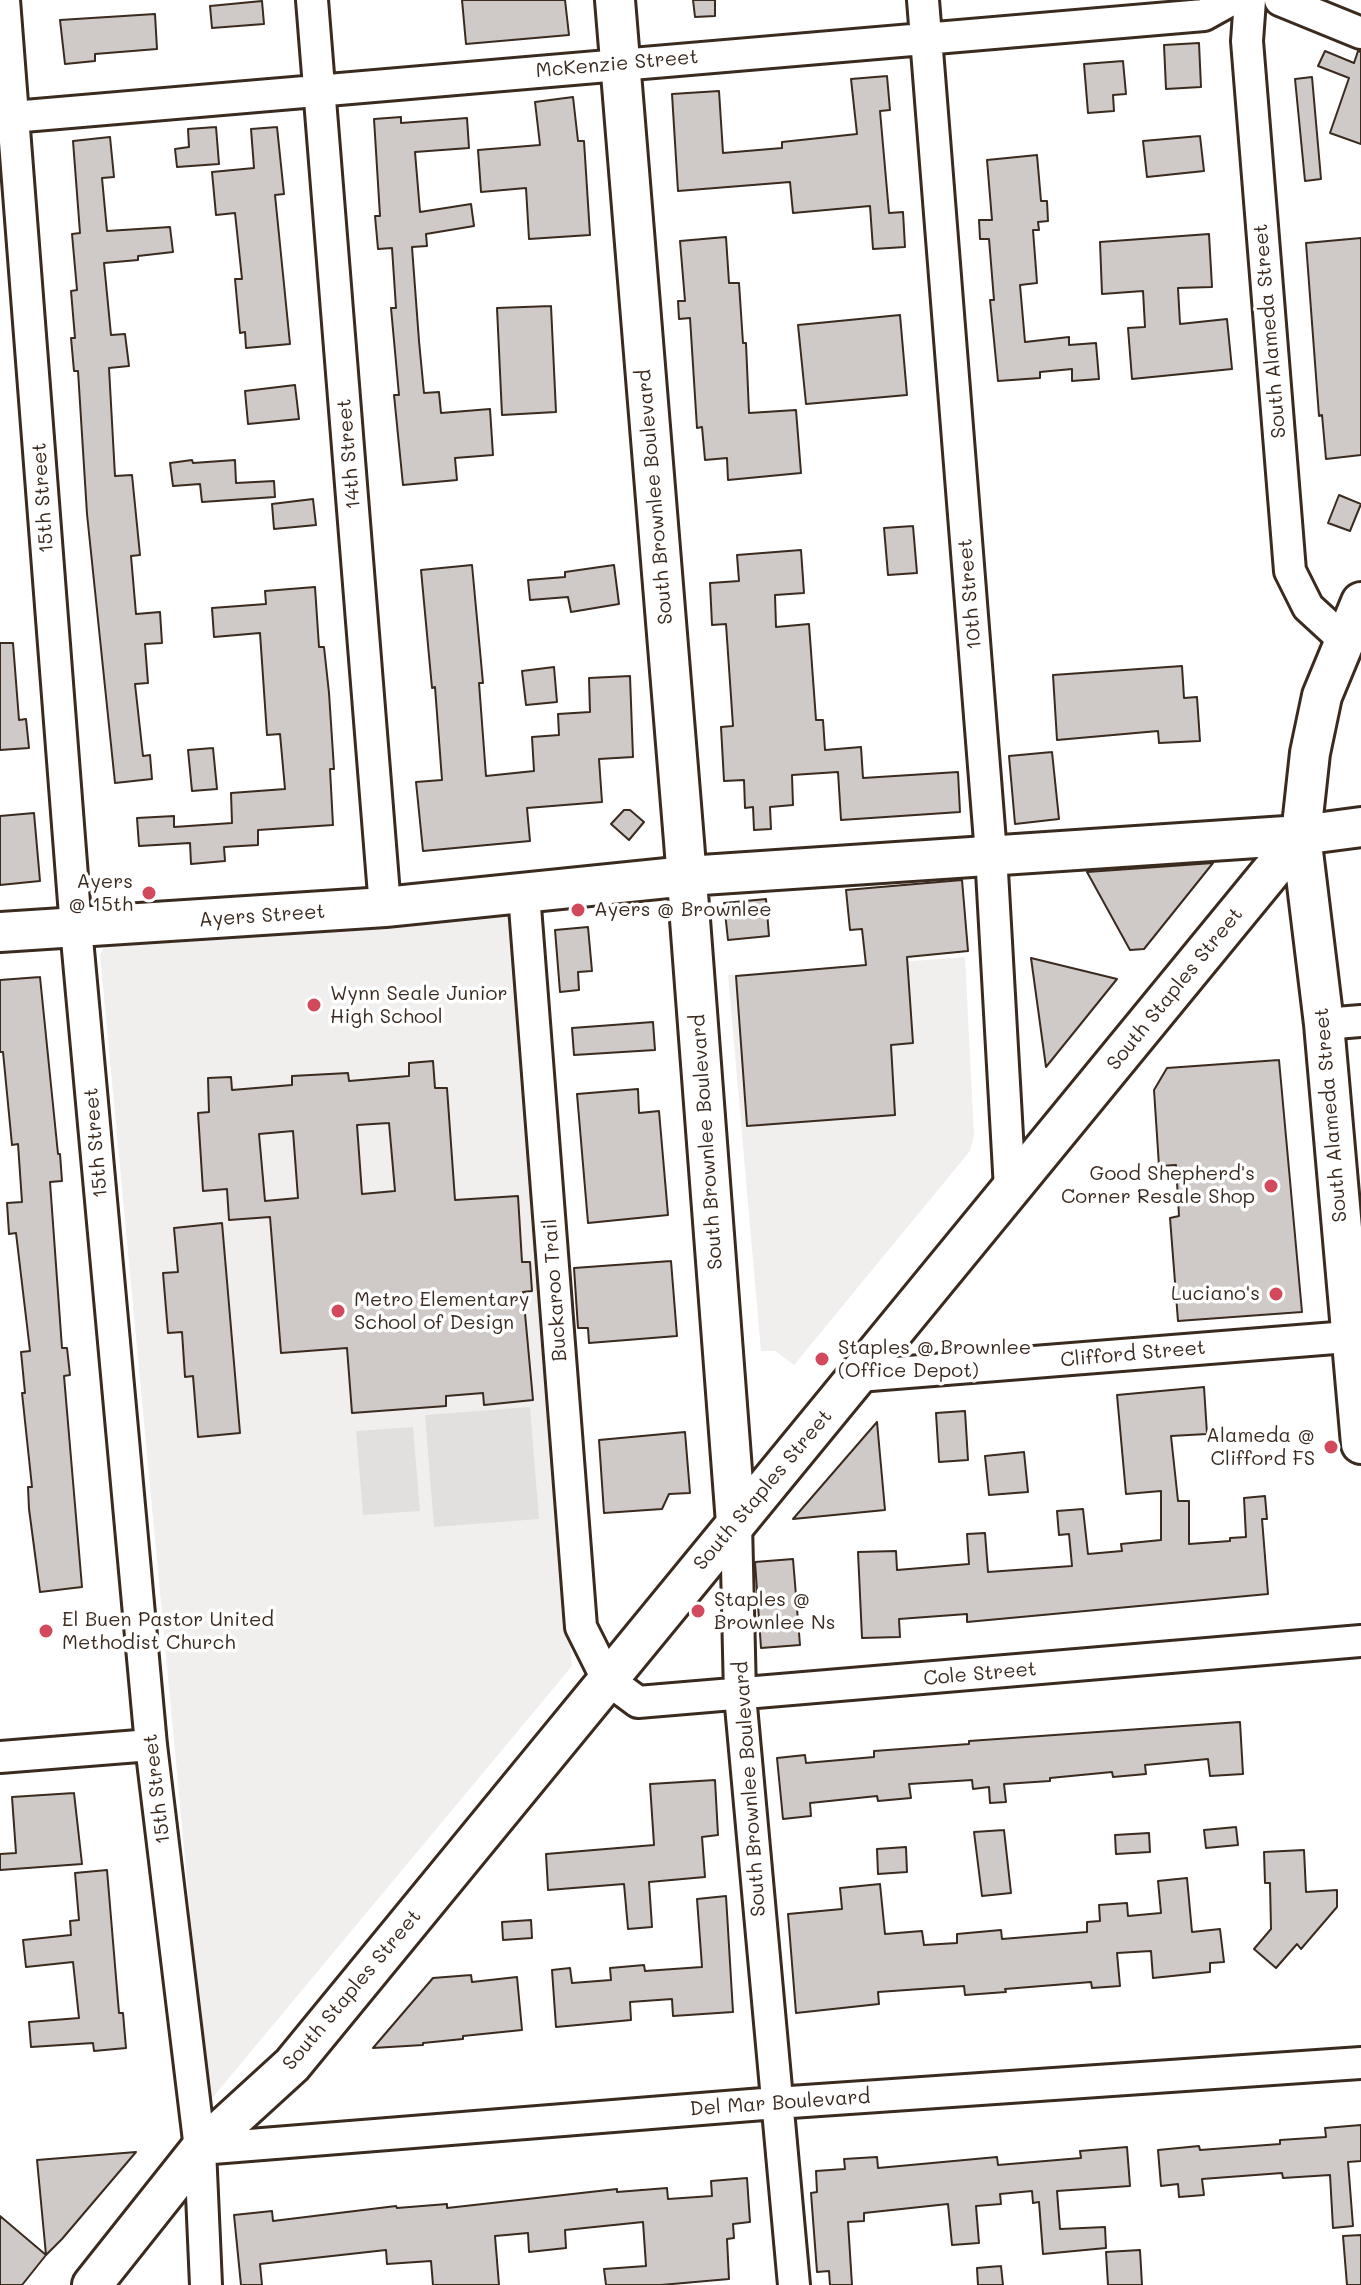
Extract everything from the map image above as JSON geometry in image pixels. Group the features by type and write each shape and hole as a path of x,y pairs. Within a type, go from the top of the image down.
{"main road":[{"name":"South Brownlee Boulevard","path":"615,0 736,1523"},
{"path":"1361,602 1322,696 1310,753 1301,835 1361,827"},
{"name":"Ayers Street","path":"0,932 385,907 687,876 1301,835"},
{"name":"South Alameda Street","path":"1301,835 1356,1336 1361,1444"},
{"name":"South Staples Street","path":"92,2285 200,2149 292,2065 1301,835"}],"street":[{"name":"15th Street","path":"4,0 7,117 76,928 151,1745 200,2149 206,2285"},
{"name":"14th Street","path":"312,0 385,907"},
{"name":"10th Street","path":"923,0 991,854 1010,1189"},
{"name":"McKenzie Street","path":"7,117 1204,15 1231,0"},
{"name":"South Alameda Street","path":"1250,0 1247,41 1290,571 1308,607 1345,641"},
{"path":"1280,0 1361,33"},
{"name":"Buckaroo Trail","path":"524,894 581,1627 607,1679"},
{"path":"1324,1024 1361,1021"},
{"name":"Clifford Street","path":"858,1376 1356,1336"},
{"name":"South Brownlee Boulevard","path":"736,1523 740,1695 794,2285"},
{"name":"Cole Street","path":"607,1679 638,1702 1361,1641"},
{"path":"0,1757 151,1745"},
{"name":"Del Mar Boulevard","path":"200,2149 776,2103 1361,2063"}],"shaded area":[{"name":"Metro Elementary School of Design","path":"510,914 572,1666 208,2103 100,955 106,943"},
{"path":"965,957 974,1135 970,1151 794,1365 775,1351 761,1351 728,975"},
{"path":"530,1407 539,1519 434,1527 425,1415"},
{"path":"413,1427 420,1511 363,1515 356,1431"}],"building":[{"path":"462,0 565,0 569,35 466,44"},
{"path":"693,0 715,0 715,16 695,17"},
{"path":"262,1 264,24 212,28 210,6"},
{"path":"155,14 157,49 95,54 95,61 65,64 60,20"},
{"path":"1199,43 1201,87 1166,89 1164,45"},
{"path":"1325,51 1354,63 1358,51 1361,52 1361,144 1330,133 1349,78 1318,66"},
{"path":"1123,61 1126,94 1113,95 1114,111 1088,113 1084,64"},
{"path":"887,76 890,110 880,111 889,213 903,212 905,247 873,249 870,206 793,213 790,182 678,191 672,94 719,91 723,153 782,148 782,142 857,134 851,79"},
{"path":"1312,77 1321,179 1305,181 1295,79"},
{"path":"573,97 578,141 584,141 590,235 529,239 526,188 481,192 478,150 540,145 535,102"},
{"path":"401,117 401,123 467,118 469,148 415,152 420,212 471,204 474,226 426,234 427,246 412,247 419,341 424,393 439,392 441,413 490,409 493,455 455,458 457,480 403,485 394,395 399,395 391,308 396,308 392,248 378,249 375,216 380,216 374,119"},
{"path":"216,127 219,164 177,167 175,149 189,147 188,129"},
{"path":"277,127 284,194 275,195 290,344 246,348 245,332 240,333 235,279 242,279 235,213 216,215 212,172 254,168 251,129"},
{"path":"1200,136 1204,171 1147,177 1143,141"},
{"path":"110,137 114,177 102,178 107,231 170,227 173,252 104,263 111,335 125,334 129,366 109,368 115,476 132,475 140,555 131,556 136,614 160,612 162,643 145,644 148,683 135,684 143,756 150,755 152,779 115,783 87,514 78,371 74,371 71,338 75,338 71,291 77,290 72,234 80,233 73,141"},
{"path":"1037,155 1041,201 1047,201 1048,221 1038,222 1039,230 1033,230 1037,283 1020,285 1025,342 1069,337 1069,345 1096,343 1099,379 1072,381 1072,369 1040,372 1040,378 998,381 990,300 994,300 989,239 980,239 979,220 992,220 987,160"},
{"path":"1209,234 1212,287 1178,288 1180,324 1227,319 1232,369 1132,379 1128,328 1145,327 1143,291 1102,294 1100,242"},
{"path":"726,237 729,283 739,283 749,413 796,410 801,473 728,480 727,458 705,460 702,427 697,428 690,318 679,319 678,301 685,301 680,241"},
{"path":"1361,238 1361,455 1326,459 1322,415 1319,416 1306,243"},
{"path":"551,306 556,412 502,415 497,308"},
{"path":"900,315 907,395 806,404 798,325"},
{"path":"295,385 299,419 248,424 245,391"},
{"path":"192,460 193,463 235,460 236,483 274,481 275,497 202,502 200,484 173,486 170,463"},
{"path":"1339,495 1361,504 1350,531 1328,523"},
{"path":"313,499 316,525 274,529 272,504"},
{"path":"913,526 917,573 888,575 884,528"},
{"path":"801,550 804,593 775,595 776,627 809,624 816,720 823,720 825,750 861,747 863,778 958,772 960,812 841,820 838,772 792,775 793,805 770,807 771,829 754,830 753,807 745,808 744,780 724,781 721,727 733,726 726,624 712,625 710,583 739,581 737,555"},
{"path":"472,565 483,683 479,683 486,776 534,771 532,737 559,735 558,714 590,712 589,678 630,676 633,757 599,759 602,802 527,808 530,841 423,851 416,782 442,780 421,570"},
{"path":"614,565 619,604 571,612 568,597 530,600 528,580 565,577 565,572"},
{"path":"315,587 319,647 324,647 329,693 334,769 330,769 333,825 258,830 258,845 224,847 225,861 191,864 190,843 139,846 137,818 174,816 174,827 232,823 231,793 285,789 280,734 267,735 260,633 214,637 212,608 266,604 265,591"},
{"path":"0,643 13,643 19,720 26,719 29,748 0,750"},
{"path":"1182,666 1184,698 1197,697 1200,741 1159,743 1158,731 1057,740 1053,675"},
{"path":"554,667 557,702 526,705 522,671"},
{"path":"213,748 217,789 192,791 188,750"},
{"path":"1052,752 1059,819 1015,824 1009,756"},
{"path":"624,810 630,810 644,822 629,840 611,824"},
{"path":"34,813 40,881 0,885 0,816"},
{"path":"1213,863 1144,949 1130,950 1087,872"},
{"path":"962,880 968,951 907,957 913,1043 891,1045 895,1115 747,1126 736,976 866,965 862,929 850,930 846,890"},
{"path":"766,899 769,936 728,940 724,903"},
{"path":"588,927 592,971 578,972 579,990 560,992 555,930"},
{"path":"1031,958 1117,979 1046,1067"},
{"path":"40,977 62,1181 50,1182 62,1348 67,1348 70,1375 64,1376 82,1587 40,1592 29,1509 28,1487 32,1487 22,1393 25,1393 21,1352 30,1351 16,1233 9,1234 7,1203 22,1202 18,1144 12,1145 3,1052 0,1052 0,980"},
{"path":"653,1022 655,1050 574,1055 572,1028"},
{"path":"1279,1060 1302,1312 1178,1321 1170,1218 1179,1216 1176,1165 1159,1166 1154,1090 1167,1068"},
{"path":"433,1061 435,1088 447,1088 455,1200 518,1196 522,1262 530,1262 532,1291 523,1292 533,1400 484,1405 483,1393 446,1396 446,1406 352,1413 347,1348 281,1353 270,1217 229,1220 227,1189 203,1191 198,1113 209,1112 208,1078 231,1077 232,1090 292,1085 292,1076 348,1073 349,1081 409,1076 409,1063","holes":["389,1123 395,1191 362,1194 357,1125","293,1131 298,1198 265,1201 259,1134"]},
{"path":"638,1089 639,1113 659,1111 668,1215 588,1223 577,1094"},
{"path":"222,1223 240,1433 198,1437 193,1376 185,1377 182,1332 168,1333 163,1273 178,1272 174,1228"},
{"path":"671,1261 677,1336 589,1343 588,1328 578,1328 574,1268"},
{"path":"1204,1387 1207,1434 1171,1436 1178,1501 1189,1501 1189,1544 1246,1537 1244,1498 1265,1496 1267,1519 1262,1519 1268,1594 967,1622 967,1614 899,1619 900,1637 862,1638 858,1552 896,1551 897,1570 969,1564 967,1534 985,1533 988,1572 1072,1566 1069,1534 1059,1535 1057,1511 1083,1509 1088,1554 1122,1551 1121,1544 1161,1540 1161,1491 1126,1494 1117,1395"},
{"path":"965,1411 968,1460 939,1462 936,1413"},
{"path":"877,1422 885,1510 793,1519"},
{"path":"685,1432 690,1493 669,1494 662,1509 604,1513 599,1440"},
{"path":"1024,1452 1028,1492 989,1495 985,1456"},
{"path":"793,1559 800,1645 761,1648 755,1562"},
{"path":"1240,1722 1243,1774 1210,1776 1208,1759 1145,1765 1146,1774 1113,1777 1112,1772 1004,1784 1006,1802 990,1803 989,1787 973,1789 972,1780 909,1784 911,1798 878,1801 877,1796 810,1803 811,1816 783,1819 777,1758 805,1755 806,1763 874,1757 874,1751 969,1744 969,1741"},
{"path":"715,1780 718,1835 702,1837 705,1877 649,1882 652,1927 628,1929 624,1884 548,1890 546,1854 654,1845 650,1784"},
{"path":"74,1793 82,1864 0,1870 0,1854 16,1853 12,1797"},
{"path":"1236,1827 1238,1845 1206,1848 1204,1830"},
{"path":"1004,1830 1011,1893 982,1896 974,1832"},
{"path":"1149,1833 1150,1852 1116,1854 1115,1835"},
{"path":"906,1847 907,1872 878,1874 877,1849"},
{"path":"1304,1850 1306,1892 1337,1890 1337,1907 1301,1949 1297,1944 1276,1968 1254,1949 1271,1929 1270,1883 1265,1883 1264,1852"},
{"path":"107,1870 119,2013 123,2013 126,2048 94,2051 93,2043 31,2047 29,2022 79,2018 73,1962 26,1967 23,1940 71,1935 70,1921 79,1920 75,1873"},
{"path":"1187,1878 1192,1932 1220,1929 1224,1962 1210,1963 1210,1972 1153,1978 1151,1951 1117,1953 1120,1986 1092,1988 1091,1982 965,1995 964,1986 878,1992 879,2004 796,2013 788,1914 842,1909 840,1888 880,1884 885,1934 922,1931 924,1945 957,1943 957,1934 1001,1930 1002,1939 1087,1932 1087,1922 1100,1921 1099,1905 1127,1903 1128,1916 1161,1913 1158,1881"},
{"path":"726,1896 733,2012 673,2016 672,1999 630,2002 631,2020 556,2027 552,1970 570,1968 572,1983 611,1980 610,1968 644,1965 645,1971 702,1967 697,1899"},
{"path":"531,1920 532,1938 503,1940 502,1922"},
{"path":"471,1975 472,1982 517,1977 522,2030 463,2036 463,2039 423,2045 373,2048 433,1978"},
{"path":"1361,2125 1361,2161 1348,2162 1353,2226 1333,2228 1330,2175 1283,2178 1282,2173 1202,2179 1204,2195 1179,2197 1178,2184 1161,2186 1158,2150 1280,2144 1280,2140 1326,2137 1325,2128"},
{"path":"1127,2147 1130,2186 1057,2191 1060,2229 1105,2227 1106,2248 1043,2254 1039,2202 1033,2203 1032,2191 1000,2194 1001,2204 976,2206 979,2243 952,2245 948,2204 864,2213 864,2221 848,2222 852,2285 830,2285 829,2271 817,2272 811,2193 817,2192 816,2171 845,2169 844,2159 877,2157 878,2168 997,2157 998,2165 1081,2158 1080,2151"},
{"path":"136,2152 62,2239 46,2255 37,2160"},
{"path":"747,2178 750,2222 733,2224 734,2238 727,2239 729,2279 661,2285 606,2285 604,2269 646,2266 643,2222 565,2230 566,2248 529,2252 528,2233 495,2236 499,2285 433,2285 431,2261 387,2264 386,2250 260,2264 262,2285 241,2285 234,2215 272,2211 273,2221 396,2206 447,2204 447,2208 617,2189 617,2192 667,2188 668,2199 712,2196 711,2181"},
{"path":"0,2216 46,2255 22,2285 0,2285"},
{"path":"1361,2235 1361,2285 1347,2285 1343,2236"},
{"path":"1140,2250 1142,2285 1108,2285 1106,2252"},
{"path":"1001,2266 1003,2285 978,2285 977,2268"}],"place":[{"name":"Ayers @ 15th","path":"149,893"},
{"name":"Ayers @ Brownlee","path":"578,910"},
{"name":"Wynn Seale Junior High School","path":"314,1005"},
{"name":"Good Shepherd's Corner Resale Shop","path":"1271,1186"},
{"name":"Luciano's","path":"1276,1294"},
{"name":"Metro Elementary School of Design","path":"338,1311"},
{"name":"Staples @ Brownlee (Office Depot)","path":"822,1359"},
{"name":"Alameda @ Clifford FS","path":"1331,1447"},
{"name":"Staples @ Brownlee Ns","path":"698,1611"},
{"name":"El Buen Pastor United Methodist Church","path":"46,1631"}]}
